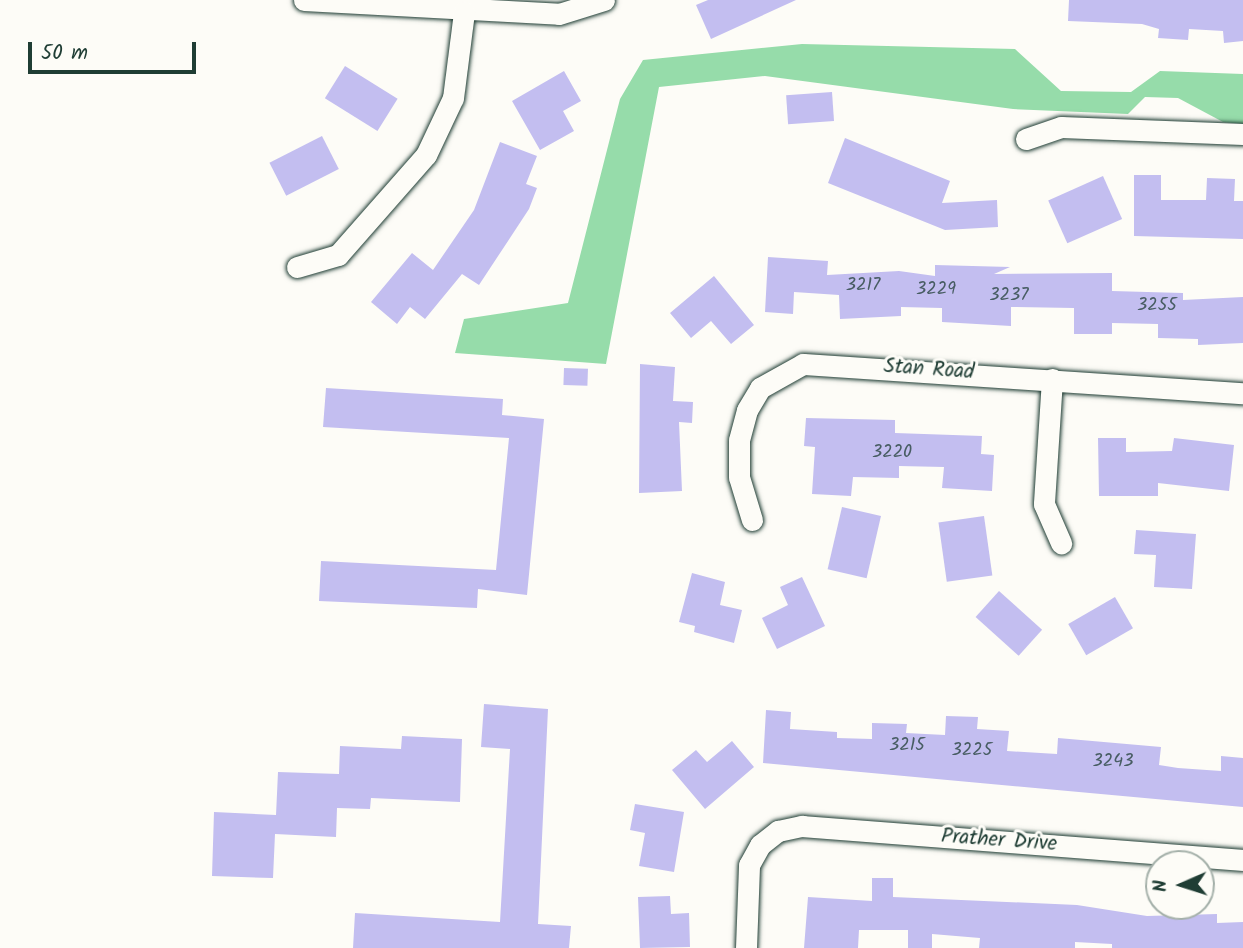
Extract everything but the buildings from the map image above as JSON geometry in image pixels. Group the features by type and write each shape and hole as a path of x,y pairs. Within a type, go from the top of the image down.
{"street":[{"path":"304,0 464,12 559,14 604,0"},
{"path":"297,267 338,255 426,155 453,98 464,12"},
{"path":"1026,139 1061,127 1243,134"},
{"name":"Stan Road","path":"752,520 739,477 739,440 747,410 760,388 779,374 803,364 829,362 1243,393"},
{"path":"1052,379 1044,504 1061,543"},
{"name":"Prather Drive","path":"746,948 745,887 760,845 778,831 802,826 1243,860"}],"green space":[{"path":"802,44 1015,49 1061,91 1131,92 1160,71 1243,74 1243,124 1223,122 1178,98 1145,97 1128,114 1013,109 765,76 659,87 606,364 455,353 464,319 568,303 620,99 643,60"}]}
